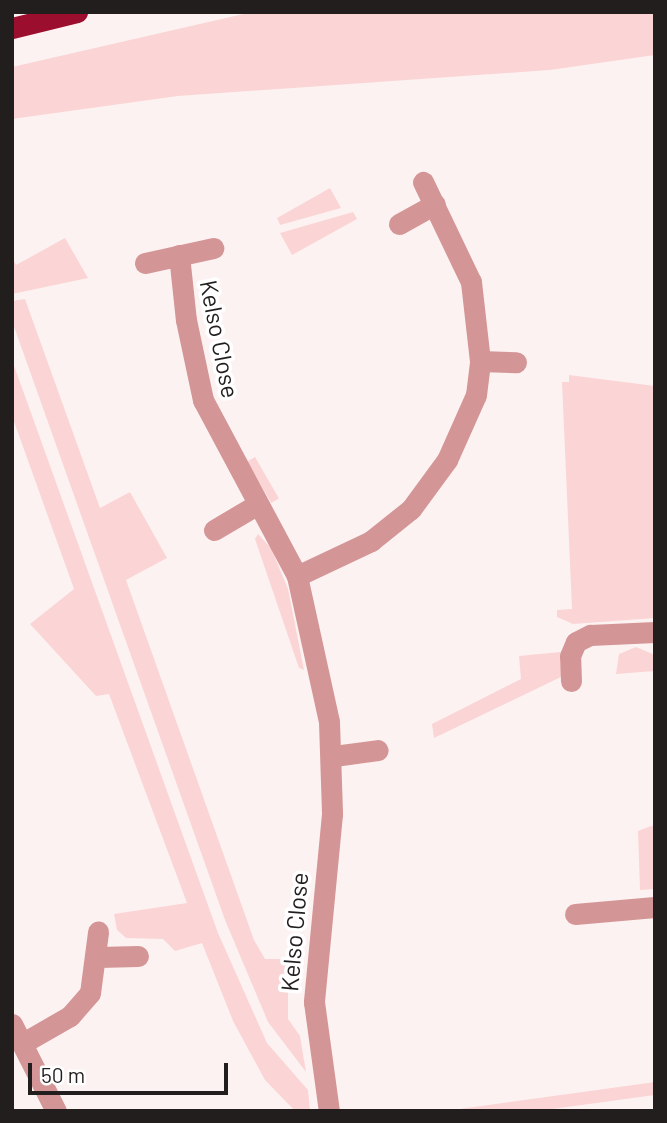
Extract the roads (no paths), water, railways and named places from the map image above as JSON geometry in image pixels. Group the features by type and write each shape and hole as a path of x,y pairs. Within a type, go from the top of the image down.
{"highway":[{"path":"12,28 77,12"}],"street":[{"path":"297,576 370,541 411,509 430,485 465,427 476,395 480,361 471,282 423,182"},
{"path":"400,224 435,204"},
{"path":"145,263 213,248"},
{"name":"Kelso Close","path":"179,255 186,320 203,400 297,576 334,756 332,814 314,978 318,1050 329,1111"},
{"path":"480,361 516,362"},
{"path":"214,530 258,503"},
{"path":"571,681 570,656 576,642 590,635 655,632"},
{"path":"334,756 378,750"},
{"path":"575,914 655,907"},
{"path":"23,1042 83,1004 95,980 97,932"},
{"path":"98,957 138,956"},
{"path":"12,1024 56,1111"}]}
